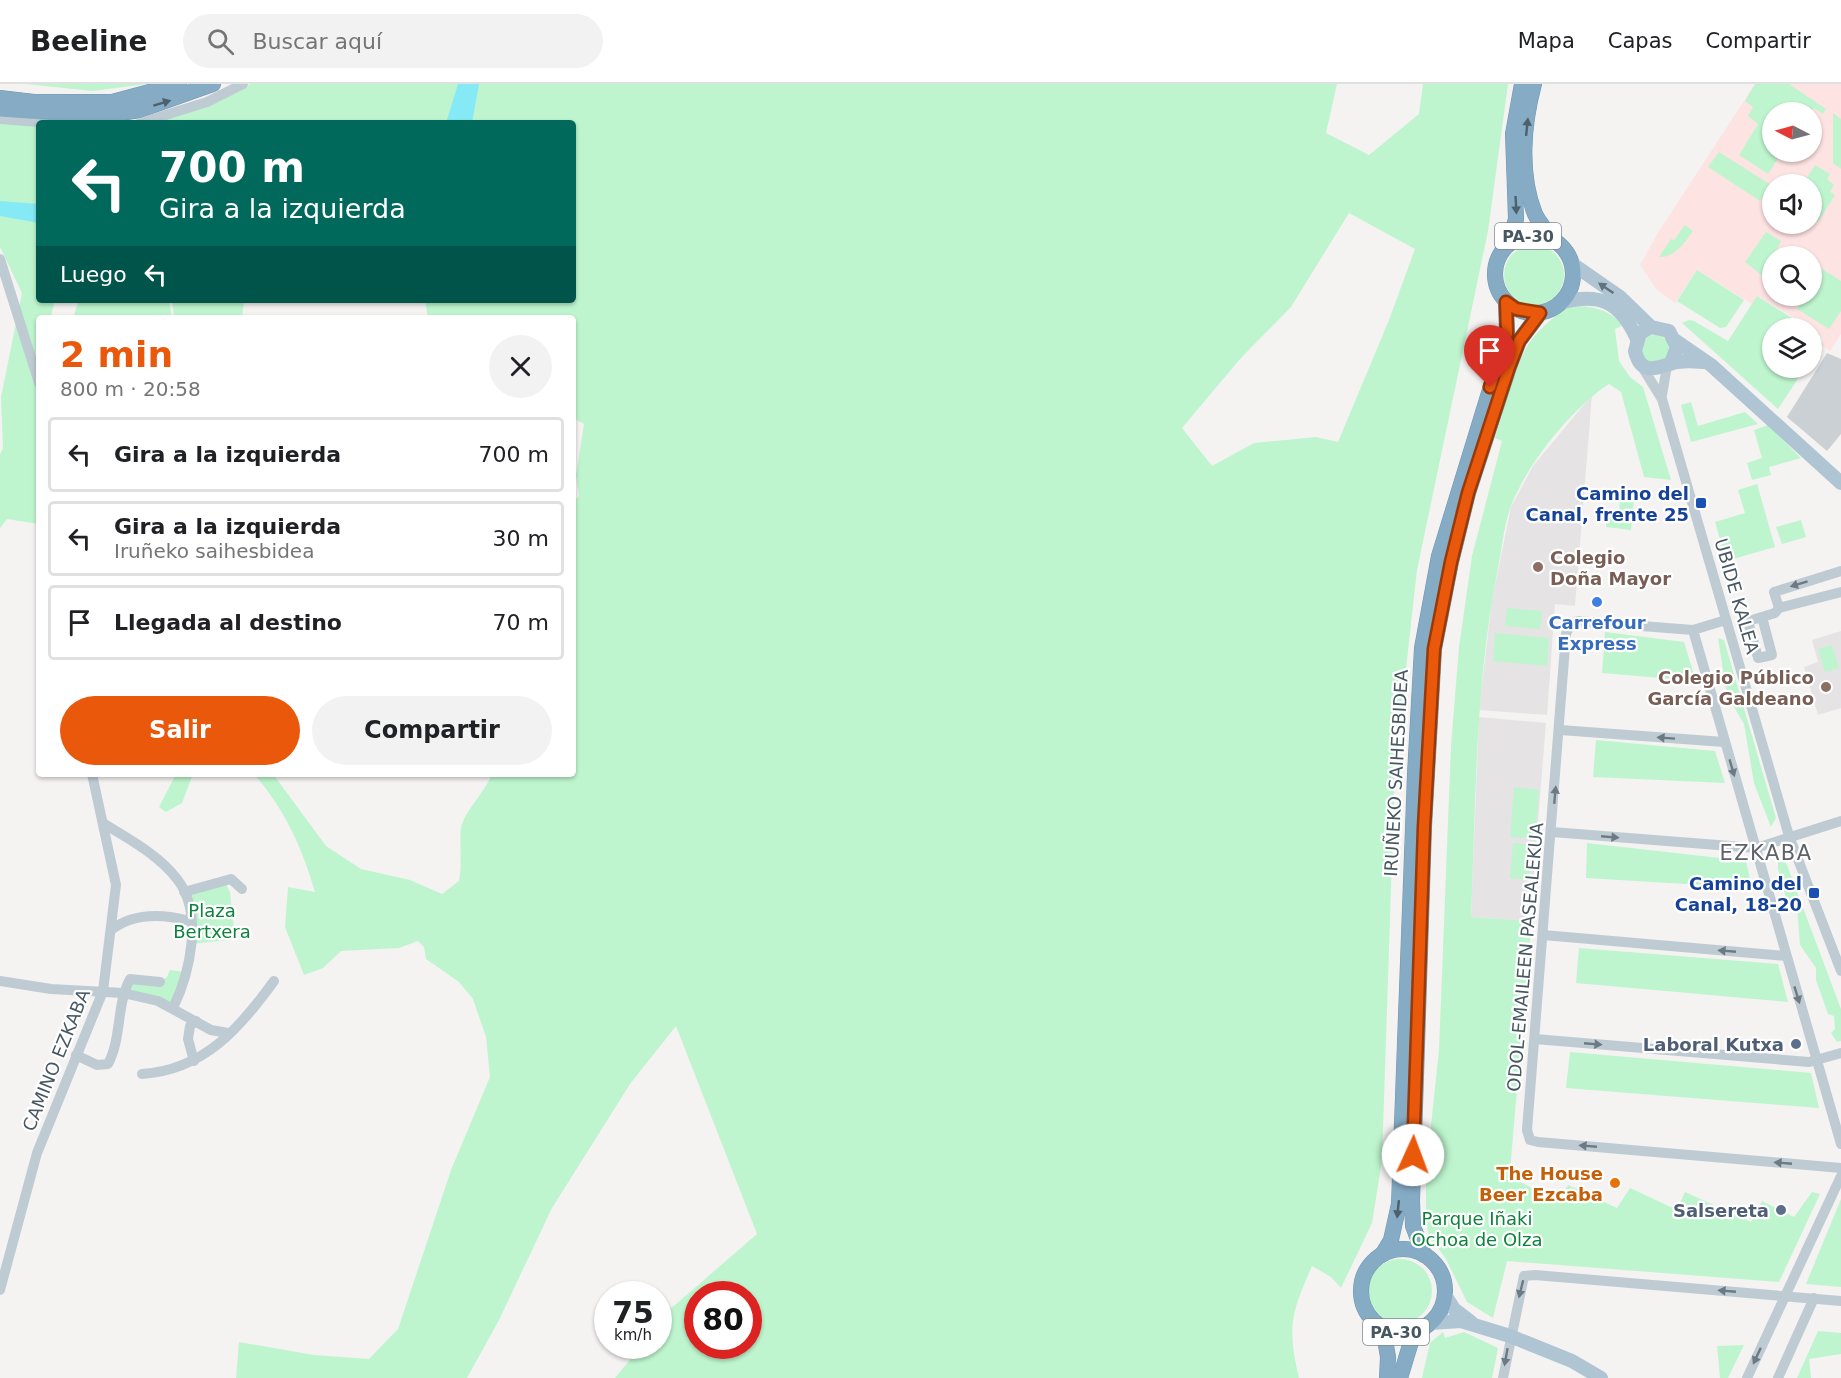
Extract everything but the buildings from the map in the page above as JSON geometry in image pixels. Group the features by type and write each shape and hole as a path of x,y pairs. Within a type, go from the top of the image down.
{"highway":[{"path":"0,98 34,102 99,102 140,97 178,84"},
{"path":"0,109 100,116 140,110 213,84"},
{"name":"PA-30","path":"1506,302 1495,279 1498,260 1509,244 1516,219 1513,134 1522,84"},
{"name":"PA-30","path":"1534,84 1524,150 1526,185 1536,216 1554,241 1567,254 1571,263 1571,284 1560,303"},
{"path":"0,90 99,102"},
{"name":"PA-30","path":"1509,244 1531,235 1554,241"},
{"path":"1506,302 1522,311 1540,313 1560,303"},
{"name":"IRUÑEKO SAIHESBIDEA","path":"1382,1255 1391,1240 1399,1204 1414,774 1422,648 1438,556 1507,334 1506,302"},
{"name":"IRUÑEKO SAIHESBIDEA","path":"1424,1255 1413,1226 1412,1202 1424,827 1434,649 1451,562 1468,493 1519,341 1540,313"},
{"path":"1382,1255 1396,1250 1410,1250 1424,1255 1440,1272 1445,1295"},
{"name":"PA-30","path":"1382,1255 1365,1273 1362,1298 1365,1310 1383,1328 1393,1332 1414,1332 1430,1323 1437,1315 1445,1295"},
{"name":"PA-30","path":"1383,1328 1388,1357 1387,1378"},
{"name":"PA-30","path":"1400,1378 1414,1332"}],"main road":[{"path":"1571,263 1620,297 1652,327 1669,331 1676,342 1708,363 1841,483"},
{"path":"1560,303 1580,298 1604,301 1626,317 1637,339 1635,351 1640,362 1655,369 1688,360 1708,363"},
{"path":"1637,339 1652,327"},
{"path":"1669,365 1676,353 1676,342"},
{"path":"1445,1295 1454,1309 1475,1325"},
{"path":"1430,1323 1446,1321 1475,1325 1510,1336 1572,1361 1601,1378"}],"street":[{"path":"150,120 207,102 243,84"},
{"path":"0,119 36,122"},
{"path":"0,259 36,373"},
{"name":"UBIDE KALEA","path":"1640,362 1653,380 1662,399 1789,837 1841,971"},
{"name":"UBIDE KALEA","path":"1662,399 1669,365"},
{"path":"1779,608 1774,592 1841,572"},
{"path":"1762,617 1772,655 1758,658 1748,621 1775,613 1779,608 1841,592"},
{"name":"ODOL-EMAILEEN PASEALEKUA","path":"1726,620 1693,630 1577,621 1570,625 1566,634 1527,1130 1530,1140 1841,1168"},
{"path":"1693,630 1841,1144"},
{"path":"1734,647 1753,641"},
{"path":"1560,730 1724,742"},
{"name":"CAMINO EZKABA","path":"0,1290 37,1153 103,991 116,885 93,777"},
{"path":"1552,832 1756,848 1841,821"},
{"path":"103,823 164,865 178,880 184,892 192,944 180,993 173,1008"},
{"path":"184,892 231,879 242,890"},
{"path":"111,930 129,919 144,917 173,916 190,921"},
{"path":"1543,935 1786,956"},
{"path":"76,1055 97,1065 108,1064 114,1053 123,993 130,979 160,982"},
{"path":"0,981 51,989 123,993 158,1001 211,1030 228,1033"},
{"path":"142,1074 176,1070 194,1061 246,1019 274,981"},
{"path":"194,1061 188,1039 190,1026 196,1022"},
{"path":"1535,1039 1809,1062 1841,1053"},
{"path":"1747,1378 1841,1176"},
{"path":"1503,1378 1524,1276 1535,1275 1841,1301"},
{"path":"1778,1378 1814,1299"}],"shaded area":[{"path":"1755,84 1841,84 1841,334 1830,351 1822,346 1824,339 1822,337 1822,318 1795,318 1774,306 1822,306 1822,246 1762,246 1762,299 1757,296 1752,304 1697,270 1675,303 1656,289 1640,265 1659,231"},
{"name":"Colegio Doña Mayor","path":"1592,395 1575,606 1555,604 1547,715 1479,710 1492,600 1511,507 1533,466"},
{"name":"Colegio Público García Galdeano","path":"1841,631 1841,708 1818,715 1804,667 1818,662 1812,640"},
{"path":"1479,717 1546,723 1530,921 1471,917"}],"green space":[{"path":"26,84 147,84 92,91"},
{"path":"250,84 1337,84 1326,133 1369,155 1419,114 1423,84 1508,84 1488,231 1417,570 1395,768 1382,1160 1372,1223 1341,1288 1331,1277 1312,1266 1299,1297 1293,1321 1293,1346 1299,1378 615,1378 630,1359 672,1359 672,1308 684,1297 684,1359 762,1359 762,1281 703,1281 757,1234 676,1026 630,1084 552,1208 499,1320 467,1378 236,1378 239,1342 314,1355 369,1359 398,1329 451,1170 490,1077 486,1037 473,999 459,982 426,959 424,947 418,941 399,948 341,951 323,968 304,975 285,927 288,887 315,892 291,830 275,801 256,777 275,777 326,846 361,869 410,880 442,894 459,881 462,824 490,777 576,777 576,500 579,496 576,475 584,424 576,420 576,315 428,315 426,303 576,303 576,120 150,120 242,90","holes":["1349,213 1415,249 1389,320 1338,442 1316,437 1254,443 1212,466 1182,428 1240,359 1291,307"]},
{"path":"1755,84 1789,84 1816,102 1762,102 1762,162 1776,162 1768,174 1739,155 1758,124 1748,116 1753,107 1745,101"},
{"path":"0,109 111,120 36,120 36,303 54,303 51,315 36,315 36,524 7,519 0,528 0,454 3,448 1,397 22,293 0,247"},
{"path":"1833,113 1841,119 1841,169 1833,163"},
{"path":"1719,152 1762,179 1762,198 1760,201 1708,167"},
{"path":"1815,165 1830,174 1827,179 1834,185 1830,192 1835,195 1822,216 1822,174 1809,174"},
{"path":"1685,225 1693,231 1683,244 1670,255 1659,257 1671,239 1674,240"},
{"path":"1765,234 1769,234 1781,241 1779,246 1762,246 1762,275 1745,262"},
{"path":"1528,245 1540,245 1551,250 1559,258 1564,275 1562,287 1551,300 1540,305 1528,305 1517,300 1509,292 1504,281 1504,269 1509,258 1517,250"},
{"path":"1822,269 1841,281 1841,311 1829,329 1822,325 1822,318 1811,318 1797,309 1799,306 1822,306"},
{"path":"1697,270 1744,300 1726,327 1720,328 1677,301"},
{"path":"1757,296 1762,299 1762,306 1773,306 1792,318 1762,318 1762,378 1798,378 1778,409 1682,323 1689,320 1694,321 1728,341"},
{"path":"78,303 170,303 172,315 74,315"},
{"path":"172,303 244,303 242,315 174,315"},
{"name":"Parque Iñaki Ochoa de Olza","path":"1569,306 1599,309 1624,325 1615,329 1619,361 1630,377 1643,387 1671,480 1644,477 1621,392 1609,384 1580,407 1539,455 1518,490 1506,522 1490,616 1480,701 1471,917 1530,921 1509,1182 1514,1179 1558,1201 1568,1185 1617,1208 1630,1188 1677,1210 1685,1192 1751,1222 1762,1201 1794,1217 1812,1192 1820,1194 1779,1282 1507,1261 1493,1318 1467,1302 1446,1259 1429,1236 1426,1220 1426,1173 1439,1050 1451,746 1459,647 1472,556 1502,441 1495,438 1513,379 1528,345 1541,329"},
{"path":"1655,335 1665,339 1669,349 1665,359 1655,363 1645,359 1641,349 1645,339"},
{"path":"1691,402 1698,426 1745,412 1758,424 1691,442 1681,405"},
{"path":"1768,425 1801,458 1769,467 1771,475 1752,480 1747,463 1762,458 1754,430"},
{"path":"1757,484 1775,547 1726,561 1715,522 1745,513 1738,490"},
{"path":"1620,498 1634,499 1631,530 1606,527 1607,516 1619,517"},
{"path":"1801,520 1806,537 1782,544 1776,527"},
{"path":"1507,608 1542,611 1540,629 1505,626"},
{"path":"1605,632 1684,642 1696,681 1602,673"},
{"path":"1495,633 1549,638 1547,666 1493,661"},
{"path":"1718,638 1724,640 1776,818 1771,827 1754,783 1744,724 1727,695"},
{"path":"1832,645 1839,668 1825,672 1818,649"},
{"path":"1596,740 1715,751 1725,783 1593,777"},
{"path":"174,777 192,777 182,803 166,812 159,807"},
{"path":"1514,787 1539,790 1535,839 1510,837"},
{"path":"1513,843 1532,845 1529,880 1510,878"},
{"path":"1587,843 1746,861 1752,888 1586,878"},
{"path":"1778,853 1787,865 1841,1009 1841,1041 1837,1042 1831,1033 1835,1029 1834,1016 1828,1014 1816,980 1816,968 1800,945 1797,907 1787,902 1778,869"},
{"name":"Plaza Bertxera","path":"225,883 230,892 235,939 192,944 186,895"},
{"path":"1579,948 1778,964 1788,1002 1576,983"},
{"path":"170,970 185,972 173,1008 123,993 130,979 160,982 167,977"},
{"path":"1570,1052 1811,1073 1819,1108 1566,1088"},
{"path":"1841,1199 1841,1287 1806,1284"},
{"path":"1394,1259 1406,1259 1423,1268 1430,1279 1432,1291 1430,1303 1423,1314 1406,1323 1394,1323 1382,1318 1373,1309 1368,1297 1368,1285 1373,1273 1382,1264"},
{"path":"1818,1331 1841,1333 1841,1354 1809,1359 1811,1378 1797,1378"},
{"path":"1443,1332 1445,1338 1464,1332 1498,1348 1492,1378 1422,1378 1430,1343"},
{"path":"1744,1345 1728,1378 1720,1378 1717,1346"}],"water":[{"path":"458,84 479,84 473,120 447,120"},
{"path":"0,201 36,204 36,222 0,216"}],"place":[{"name":"Camino del Canal, frente 25","path":"1701,503"},
{"name":"Colegio Doña Mayor","path":"1538,567"},
{"name":"Carrefour Express","path":"1597,602"},
{"name":"Colegio Público García Galdeano","path":"1826,687"},
{"name":"Camino del Canal, 18-20","path":"1814,893"},
{"name":"Laboral Kutxa","path":"1796,1044"},
{"name":"The House Beer Ezcaba","path":"1615,1183"},
{"name":"Salsereta","path":"1781,1210"}],"district":[{"name":"EZKABA","path":"1766,853"}],"route":[{"path":"1413,1155 1424,827 1434,649 1451,562 1468,493 1519,341 1540,313 1527,313 1506,302 1507,334 1490,387"}]}
